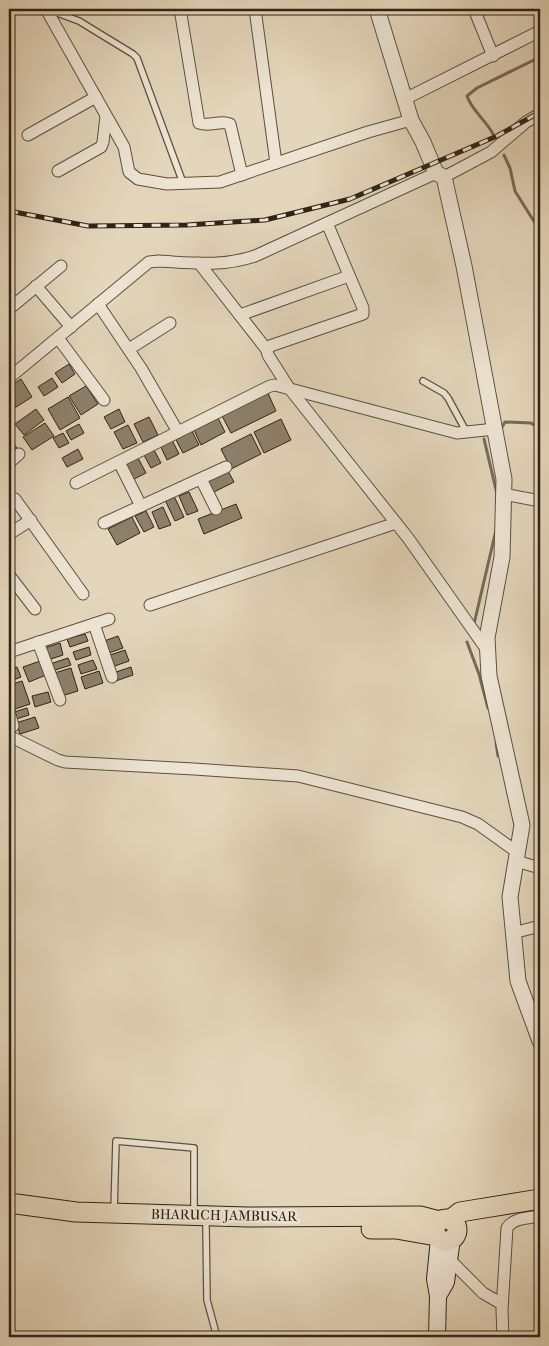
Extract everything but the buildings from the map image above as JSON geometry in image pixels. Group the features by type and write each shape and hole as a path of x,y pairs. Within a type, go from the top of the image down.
{"main road":[{"path":"446,1231 500,1206 540,1199"},
{"name":"BHARUCH JAMBUSAR","path":"9,1203 76,1212 114,1213 200,1221"},
{"name":"BHARUCH JAMBUSAR","path":"9,1216 95,1225 248,1217 420,1216 446,1231"},
{"path":"438,1296 446,1282 450,1259 446,1231"},
{"path":"437,1337 438,1296 435,1279 446,1231"}],"street":[{"path":"46,9 124,147 128,168 132,175 138,179 153,182 220,182 368,132 411,120"},
{"path":"180,9 198,123 226,122 230,124 242,175"},
{"path":"255,9 276,163"},
{"path":"377,9 411,120 440,175 464,266 504,479 502,557 487,638 487,650 489,676 522,825 510,897 518,981 540,1041"},
{"path":"474,9 493,56"},
{"path":"404,99 540,31"},
{"path":"28,135 96,97"},
{"path":"9,378 149,262 223,264 239,262 255,256 491,152 526,122 540,114"},
{"path":"58,171 101,147 106,116"},
{"path":"267,350 270,346 363,314 363,308 327,223"},
{"path":"199,263 267,350 268,355 289,388 396,523 487,650"},
{"path":"9,309 61,266"},
{"path":"240,315 349,276"},
{"path":"36,286 71,327"},
{"path":"98,304 129,349 178,432"},
{"path":"129,349 170,323"},
{"path":"58,338 104,400"},
{"path":"76,483 270,386 289,388 457,433 494,429"},
{"path":"9,463 19,454"},
{"path":"119,462 141,506"},
{"path":"104,523 226,467"},
{"path":"201,479 216,509"},
{"path":"503,494 540,501"},
{"path":"15,499 83,594"},
{"path":"9,534 31,520"},
{"path":"150,605 396,523"},
{"path":"9,575 35,609"},
{"path":"9,652 109,619"},
{"path":"94,624 112,677"},
{"path":"38,642 60,700"},
{"path":"9,711 11,731 58,760 65,762 298,776 470,820 517,857 540,868"},
{"path":"514,933 540,926"},
{"path":"503,1337 502,1304 507,1228 516,1220 540,1216"},
{"path":"450,1259 483,1293 502,1304"}],"lane":[{"path":"46,9 79,21 135,56 184,183"},
{"path":"423,381 448,398 468,433"},
{"path":"114,1213 116,1141 194,1148 207,1300 216,1337"}],"waterway":[{"path":"493,134 472,106 467,96 477,88 540,57"},
{"path":"504,155 510,168 515,191 540,231"},
{"path":"502,427 505,422 531,423 540,429"},
{"path":"484,439 497,494"},
{"path":"474,624 496,530"},
{"path":"467,642 479,674 488,708"},
{"path":"496,743 498,756"}],"railway":[{"path":"9,211 88,226 187,225 265,220 350,199 497,136 540,112"}]}
